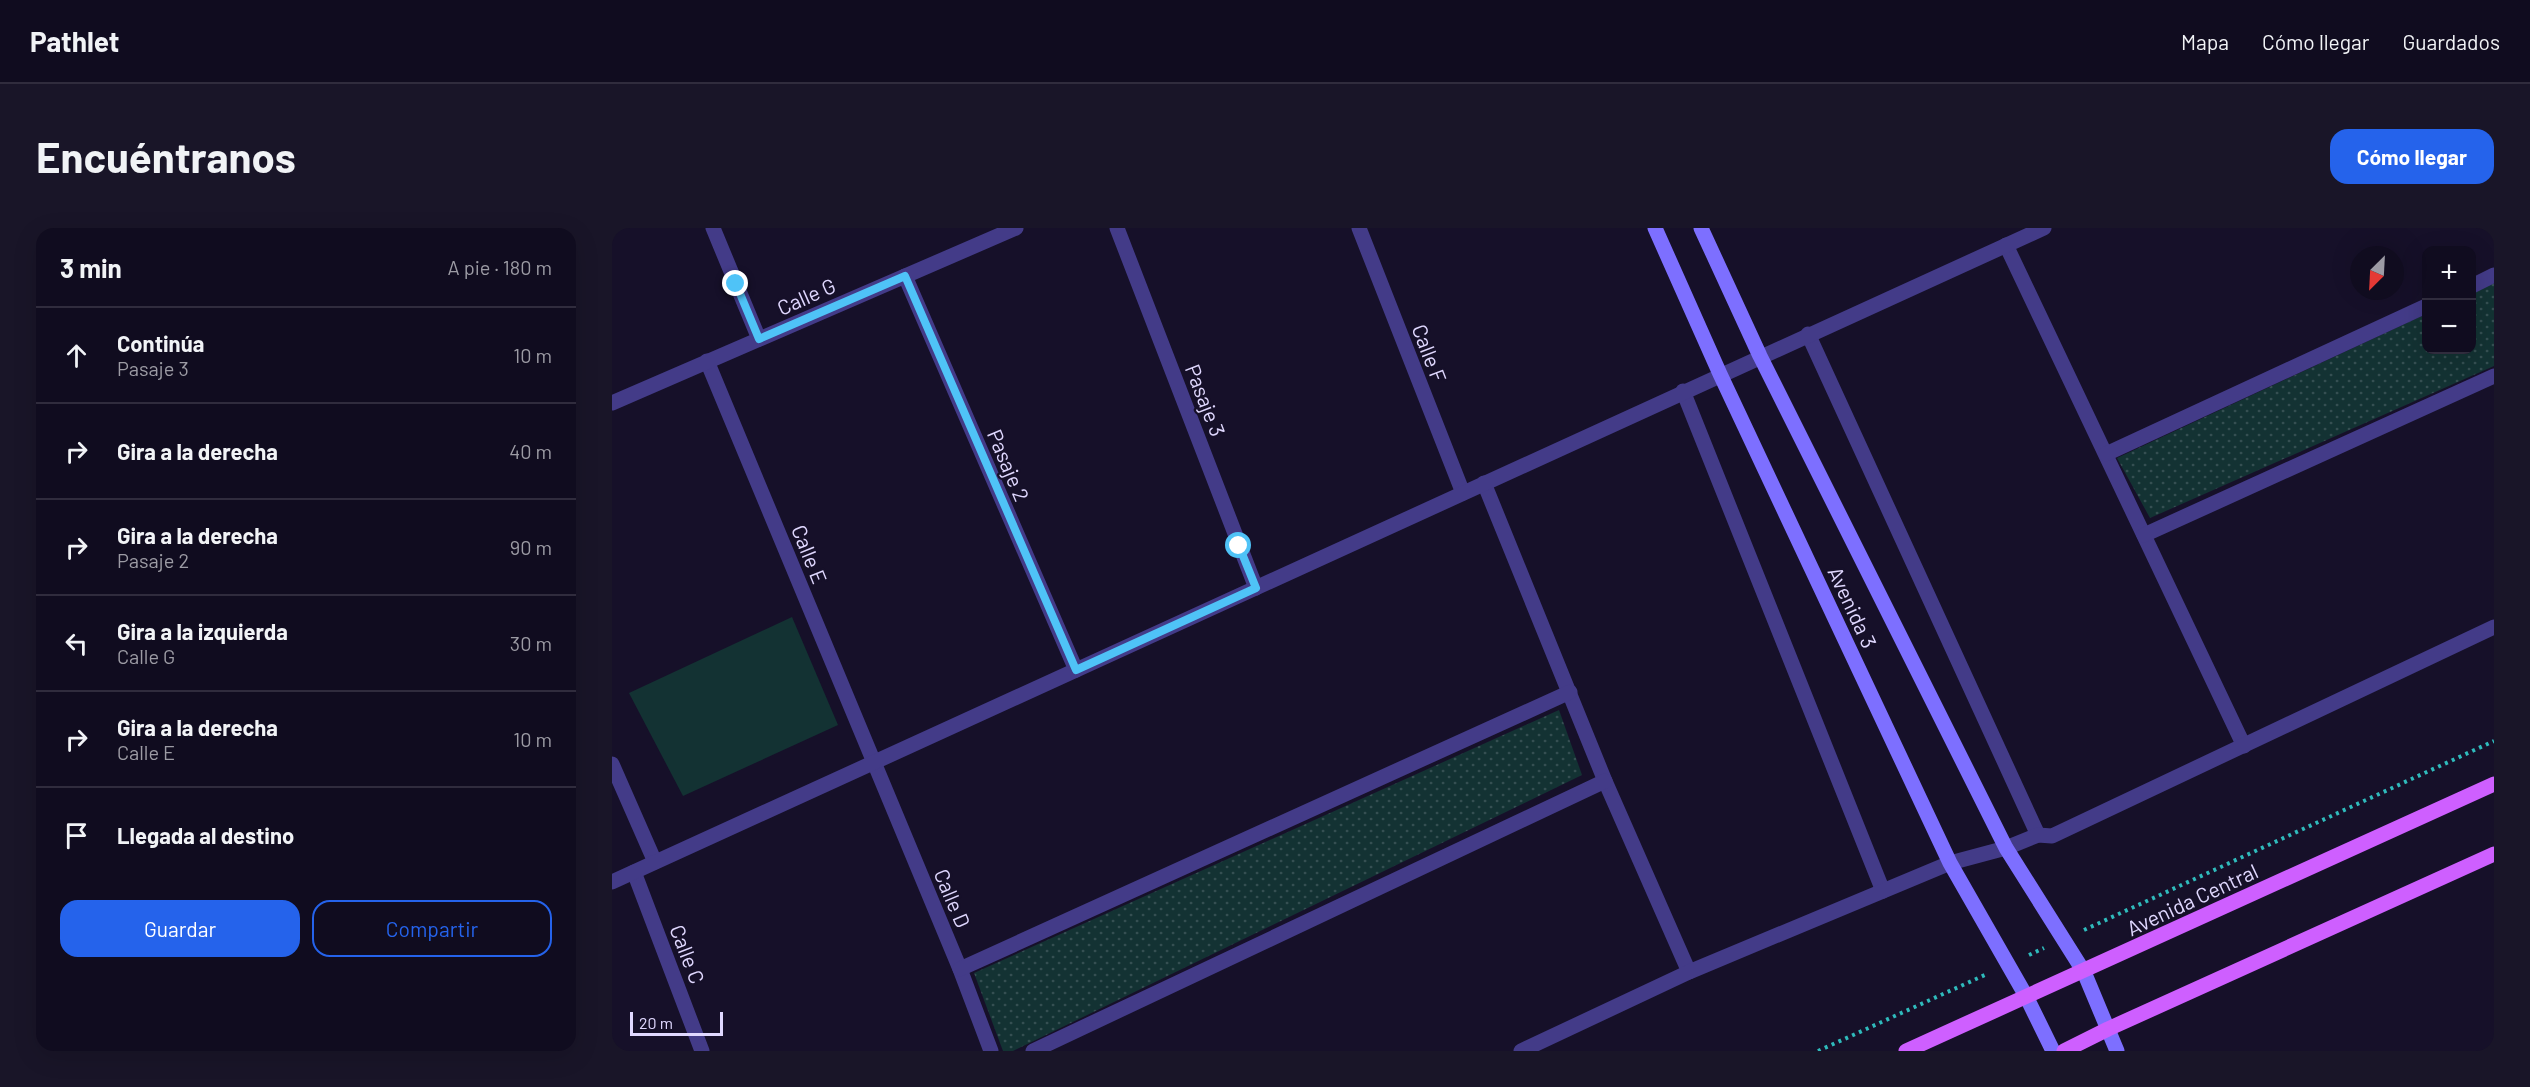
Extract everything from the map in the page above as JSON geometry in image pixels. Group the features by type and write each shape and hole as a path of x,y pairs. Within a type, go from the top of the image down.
{"main road":[{"name":"Avenida 3","path":"1655,228 1720,374 1950,863 2026,996 2053,1051"},
{"name":"Avenida 3","path":"1701,228 1761,356 2006,848 2084,972 2117,1051"},
{"name":"Avenida Central","path":"1906,1051 2494,784"},
{"path":"2064,1051 2494,854"}],"street":[{"path":"713,228 759,339"},
{"name":"Calle G","path":"612,404 1016,228"},
{"name":"Pasaje 3","path":"1117,228 1256,588"},
{"name":"Calle F","path":"1359,228 1462,493"},
{"path":"612,882 2044,228"},
{"path":"2006,245 2244,746"},
{"path":"2476,284 2494,275"},
{"name":"Pasaje 2","path":"905,276 1076,670"},
{"path":"2106,454 2422,308"},
{"path":"1808,334 2038,835"},
{"name":"Calle E","path":"707,361 873,762"},
{"path":"2144,535 2494,376"},
{"path":"1683,391 1883,891"},
{"path":"1484,483 1605,781 1689,972"},
{"path":"1521,1051 1689,972 1950,863 2006,848 2038,835 2052,836 2494,627"},
{"path":"960,969 1570,692"},
{"name":"Calle D","path":"873,762 960,969 991,1051"},
{"path":"612,764 655,862"},
{"path":"1033,1051 1605,781"},
{"name":"Calle C","path":"634,872 702,1051"}],"path":[{"path":"1818,1051 2494,741"}],"green space":[{"path":"2494,282 2494,366 2150,518 2117,458 2422,316 2422,354 2476,354 2476,291"},
{"path":"792,617 838,725 683,796 629,693"},
{"path":"1559,710 1582,775 1013,1051 1003,1051 974,973"}],"route":[{"path":"736,284 759,339 905,276 1076,670 1256,588 1239,546"}]}
